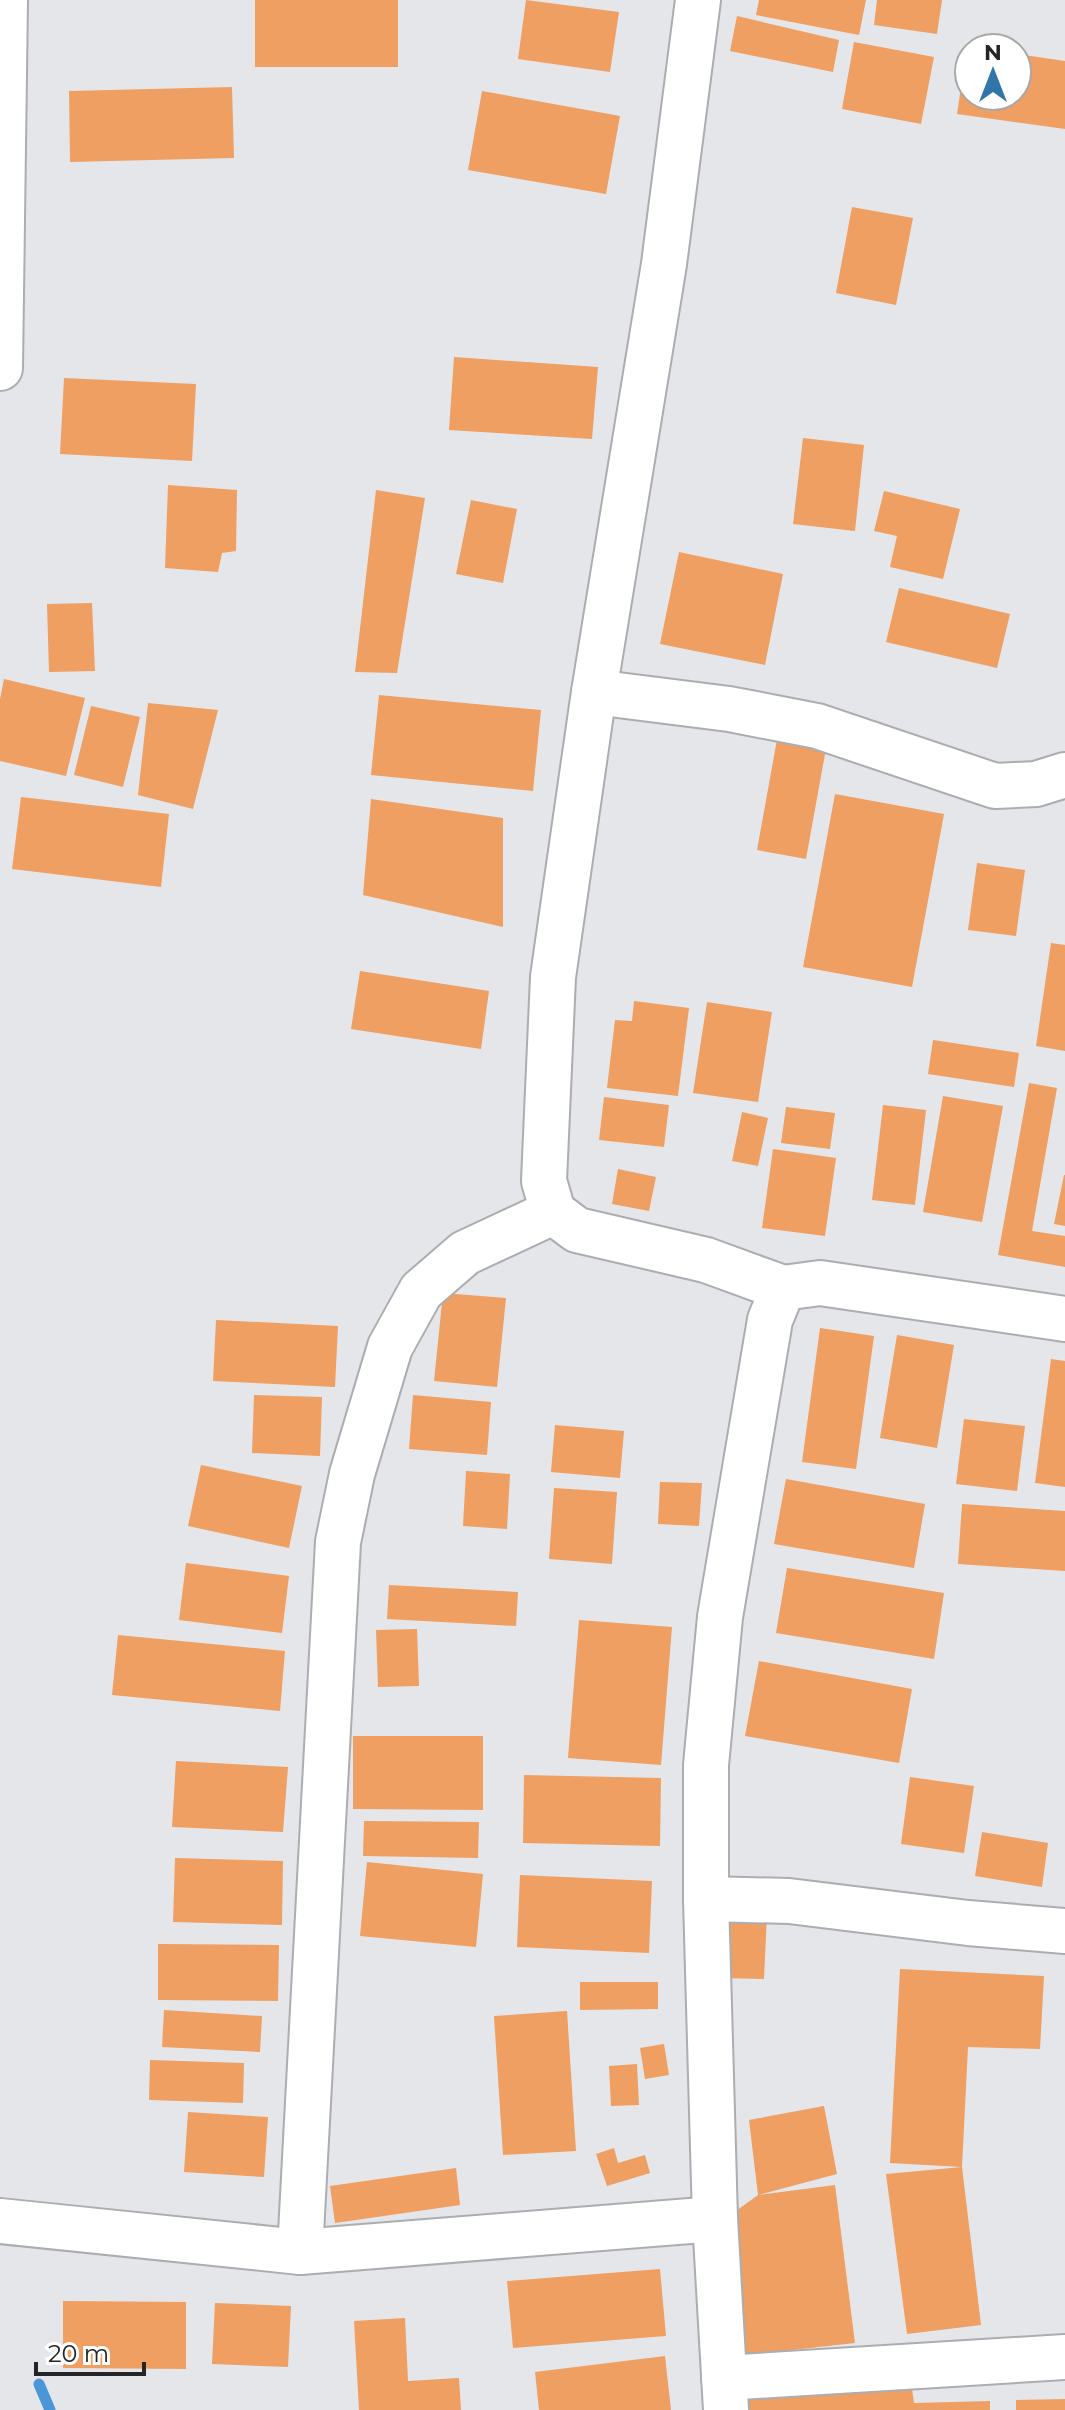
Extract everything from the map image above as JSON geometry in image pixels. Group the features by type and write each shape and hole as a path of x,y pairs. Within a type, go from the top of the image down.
{"street":[{"path":"0,368 5,0"},
{"path":"698,0 664,264 594,692 553,977 544,1181 553,1212 577,1230 706,1260 783,1288 820,1283 1065,1319"},
{"path":"594,692 729,709 817,726 995,786 1036,784 1065,775"},
{"path":"300,2252 338,1542 352,1474 390,1347 421,1291 465,1253 553,1212"},
{"path":"783,1288 770,1320 720,1617 706,1765 706,1899 715,2219 725,2394 1065,2357"},
{"path":"706,1899 789,1901 968,1923 1065,1931"},
{"path":"0,2221 300,2252 715,2219"}],"building":[{"path":"255,0 398,0 398,67 255,67"},
{"path":"526,0 619,12 610,72 518,59"},
{"path":"759,0 866,0 859,35 756,15"},
{"path":"877,0 942,0 937,34 874,25"},
{"path":"737,16 839,40 833,72 730,51"},
{"path":"854,42 934,57 921,124 842,109"},
{"path":"1033,56 1065,61 1065,129 957,114 1033,112"},
{"path":"232,87 234,158 70,162 69,91"},
{"path":"482,91 620,116 606,194 468,170"},
{"path":"852,207 913,218 896,305 836,293"},
{"path":"454,357 598,367 592,439 449,430"},
{"path":"64,378 196,384 192,461 60,454"},
{"path":"803,438 864,445 855,531 793,524"},
{"path":"168,485 237,490 236,551 222,553 218,572 165,568"},
{"path":"376,490 425,498 397,673 355,672"},
{"path":"884,491 960,509 943,579 890,567 897,536 874,531"},
{"path":"471,500 517,509 503,583 456,574"},
{"path":"679,552 783,574 765,665 660,644"},
{"path":"899,588 1010,614 997,668 886,642"},
{"path":"92,603 95,671 49,672 47,604"},
{"path":"4,679 85,698 66,776 0,761 0,699"},
{"path":"379,695 541,710 533,791 371,775"},
{"path":"148,703 218,710 193,809 138,795"},
{"path":"91,706 140,717 123,787 74,775"},
{"path":"780,723 829,732 806,859 757,850"},
{"path":"835,794 944,814 912,987 803,967"},
{"path":"21,797 169,814 161,887 12,869"},
{"path":"371,799 503,818 503,927 363,895"},
{"path":"977,863 1025,870 1016,936 968,930"},
{"path":"1051,943 1065,945 1065,1051 1036,1046"},
{"path":"360,971 489,991 481,1049 351,1029"},
{"path":"634,1001 689,1008 678,1096 607,1088 615,1020 632,1021"},
{"path":"707,1002 772,1012 758,1102 693,1093"},
{"path":"933,1040 1019,1053 1014,1087 928,1074"},
{"path":"1029,1083 1057,1088 1032,1231 1065,1236 1065,1267 998,1255"},
{"path":"943,1096 1003,1106 982,1222 923,1212"},
{"path":"604,1097 669,1105 664,1147 599,1140"},
{"path":"883,1105 926,1110 915,1205 872,1200"},
{"path":"786,1107 835,1113 830,1149 781,1143"},
{"path":"742,1112 768,1118 758,1166 732,1161"},
{"path":"773,1149 836,1158 825,1236 762,1228"},
{"path":"618,1169 656,1177 649,1211 612,1204"},
{"path":"1065,1175 1065,1226 1054,1224"},
{"path":"443,1293 506,1298 497,1387 434,1381"},
{"path":"216,1320 338,1326 335,1387 213,1381"},
{"path":"820,1328 874,1336 856,1469 802,1462"},
{"path":"897,1335 954,1345 937,1448 880,1438"},
{"path":"1051,1359 1065,1361 1065,1487 1035,1483"},
{"path":"254,1395 322,1397 320,1456 252,1453"},
{"path":"413,1395 491,1402 487,1455 409,1449"},
{"path":"964,1419 1025,1426 1017,1491 956,1484"},
{"path":"555,1425 624,1431 620,1478 551,1472"},
{"path":"201,1465 302,1486 289,1548 188,1526"},
{"path":"466,1471 510,1474 507,1529 463,1526"},
{"path":"786,1479 925,1504 914,1568 774,1544"},
{"path":"660,1482 702,1483 699,1526 658,1524"},
{"path":"554,1488 617,1492 612,1564 549,1559"},
{"path":"962,1504 1065,1511 1065,1571 958,1564"},
{"path":"186,1563 289,1576 282,1633 179,1620"},
{"path":"787,1568 944,1593 934,1659 776,1633"},
{"path":"389,1585 518,1592 516,1626 387,1619"},
{"path":"579,1620 672,1627 661,1765 568,1758"},
{"path":"417,1629 419,1686 378,1687 376,1630"},
{"path":"118,1635 285,1651 280,1711 112,1695"},
{"path":"759,1661 912,1689 899,1763 745,1736"},
{"path":"353,1736 483,1736 483,1810 353,1809"},
{"path":"176,1761 288,1767 283,1832 172,1827"},
{"path":"524,1775 661,1778 660,1846 523,1843"},
{"path":"910,1777 974,1786 964,1853 901,1844"},
{"path":"364,1821 479,1822 478,1858 363,1856"},
{"path":"982,1832 1048,1843 1042,1887 975,1876"},
{"path":"175,1858 283,1861 282,1925 173,1922"},
{"path":"367,1862 483,1874 476,1947 360,1936"},
{"path":"520,1875 652,1881 649,1953 517,1947"},
{"path":"725,1912 767,1914 764,1979 723,1978"},
{"path":"158,1944 279,1945 278,2001 158,2000"},
{"path":"900,1969 1044,1976 1040,2049 968,2047 962,2167 890,2163"},
{"path":"580,1982 658,1982 658,2009 580,2010"},
{"path":"164,2010 262,2016 260,2052 162,2047"},
{"path":"567,2011 576,2151 503,2155 494,2016"},
{"path":"664,2044 669,2075 645,2079 640,2048"},
{"path":"150,2060 244,2063 243,2103 149,2100"},
{"path":"637,2064 639,2105 611,2106 609,2066"},
{"path":"824,2106 837,2174 758,2195 749,2120"},
{"path":"188,2112 268,2117 264,2177 184,2172"},
{"path":"614,2148 618,2163 645,2155 650,2173 607,2186 596,2154"},
{"path":"962,2167 981,2325 907,2334 886,2174"},
{"path":"456,2168 460,2205 335,2223 330,2186"},
{"path":"835,2185 855,2343 738,2356 736,2211 758,2195"},
{"path":"660,2269 666,2336 513,2348 507,2281"},
{"path":"63,2301 186,2302 186,2369 63,2368"},
{"path":"215,2303 291,2306 288,2367 212,2364"},
{"path":"405,2318 408,2381 459,2378 461,2410 359,2410 354,2321"},
{"path":"665,2356 671,2410 539,2410 535,2372"},
{"path":"911,2382 914,2403 990,2401 990,2410 748,2410 745,2389"},
{"path":"1065,2399 1065,2410 1016,2410 1016,2400"}],"waterway":[{"path":"39,2384 50,2410"}]}
